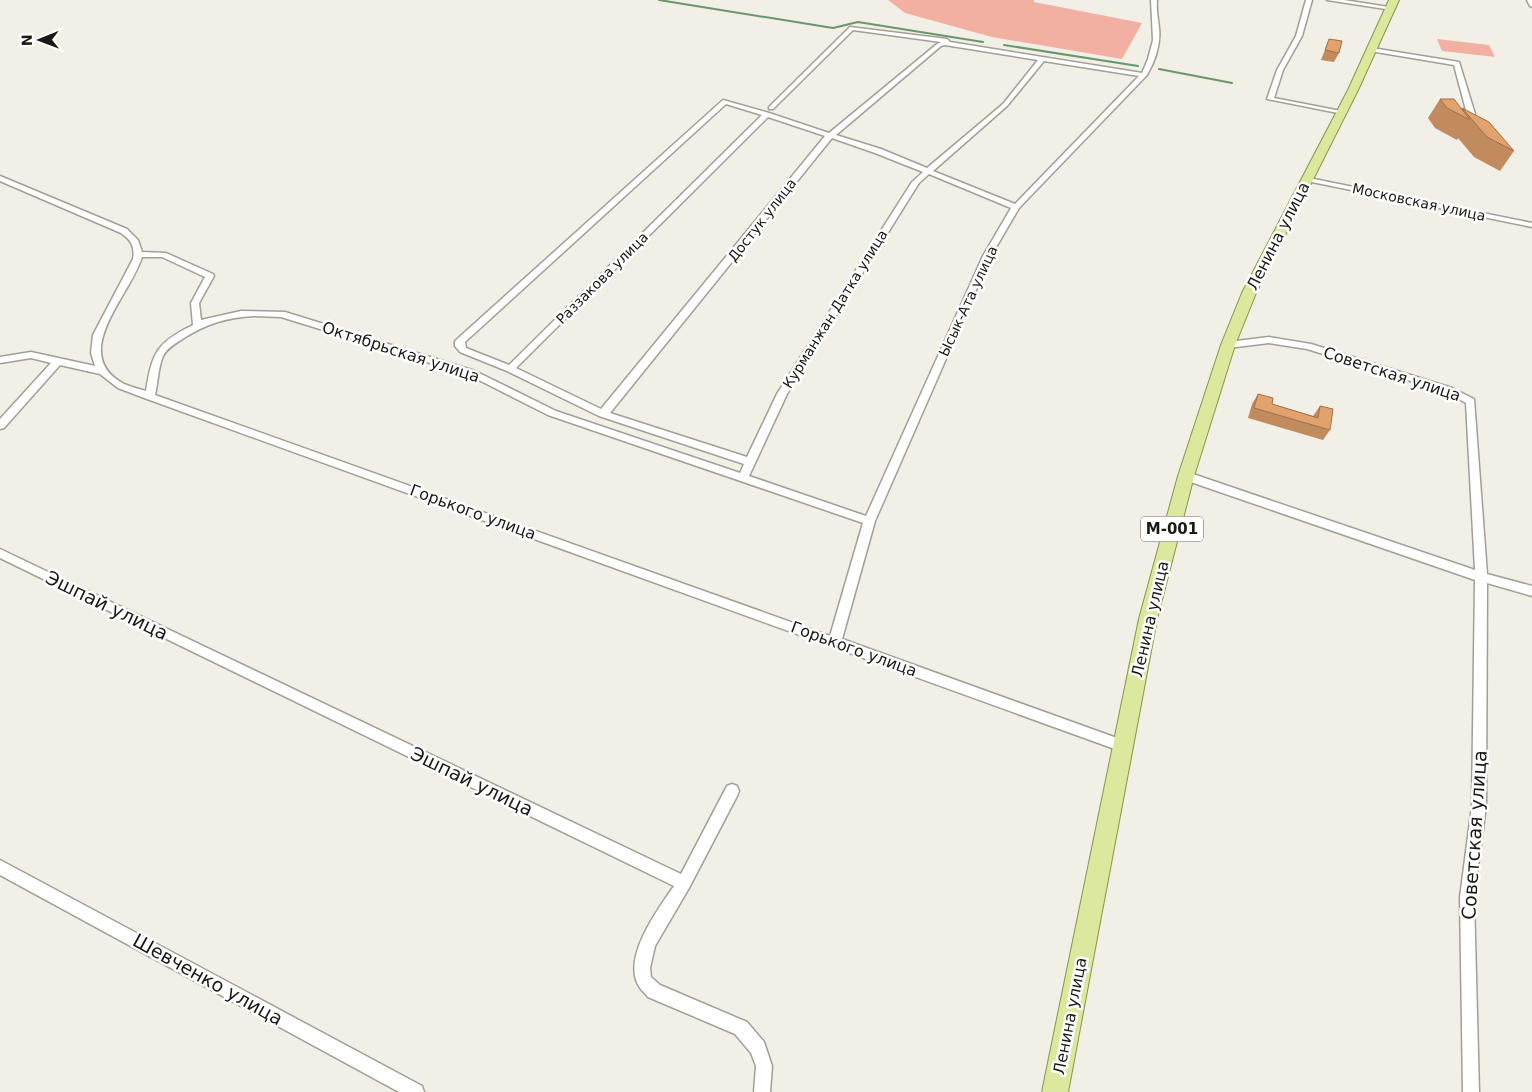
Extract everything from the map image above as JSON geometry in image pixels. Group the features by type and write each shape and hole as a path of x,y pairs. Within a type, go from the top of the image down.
{"main road":[{"name":"Ленина улица","path":"1055,1092 1148,619 1186,476 1228,345 1249,293 1341,113 1393,4"}],"street":[{"name":"Ысык-Ата улица","path":"835,641 869,521 987,256 1016,207 1144,74 1149,65 1156,30 1152,12 1154,0"},
{"path":"1309,0 1299,36 1280,70 1270,98 1341,113"},
{"path":"1330,0 1393,4"},
{"path":"1530,0 1532,6"},
{"name":"Раззакова улица","path":"510,369 854,27 992,48 994,51"},
{"name":"Достук улица","path":"603,414 829,135 939,44 994,51"},
{"path":"1372,50 1457,63 1471,114"},
{"path":"994,51 1144,74"},
{"name":"Курманжан Датка улица","path":"742,479 782,394 885,228 916,182 1005,105 1042,59"},
{"path":"749,462 603,414 510,369 463,350 460,346 462,338 726,101 769,111 1016,207"},
{"path":"0,178 124,232 136,240 139,249 138,254 128,278 98,335 95,348 96,362 101,371"},
{"name":"Московская улица","path":"1307,179 1532,225"},
{"path":"138,254 163,255 210,276 195,303 197,324"},
{"name":"Октябрьская улица","path":"150,397 161,352 197,324 234,314 256,312 282,314 472,373 552,413 742,479"},
{"name":"Советская улица","path":"1228,345 1269,340 1308,346 1449,390 1471,401 1481,577 1479,806 1467,897 1472,1092"},
{"path":"0,360 31,355 101,371"},
{"path":"0,425 58,361"},
{"name":"Горького улица","path":"101,371 121,386 150,397 835,641 1123,746"},
{"path":"1186,476 1481,577 1532,591"},
{"path":"742,479 869,521"},
{"name":"Эшпай улица","path":"0,553 684,883"},
{"path":"732,791 684,883 644,951 641,964 644,981 654,991 741,1028 758,1048 764,1066 762,1092"},
{"name":"Шевченко улица","path":"0,867 416,1092"}],"shaded area":[{"path":"888,0 1034,0 1034,2 1142,23 1122,59 992,37 905,13"},
{"path":"1437,39 1489,45 1495,57 1442,51"}],"building":[{"path":"1329,39 1342,41 1339,53 1325,50"},
{"path":"1440,99 1454,99 1470,120 1447,108"},
{"path":"1462,108 1489,122 1514,151 1487,137"},
{"path":"1258,394 1273,398 1272,404 1318,418 1320,406 1333,409 1330,430 1254,408"}],"waterway":[{"path":"659,0 833,28 858,22 983,42"},
{"path":"1004,45 1138,66"},
{"path":"1159,69 1232,83"}]}
